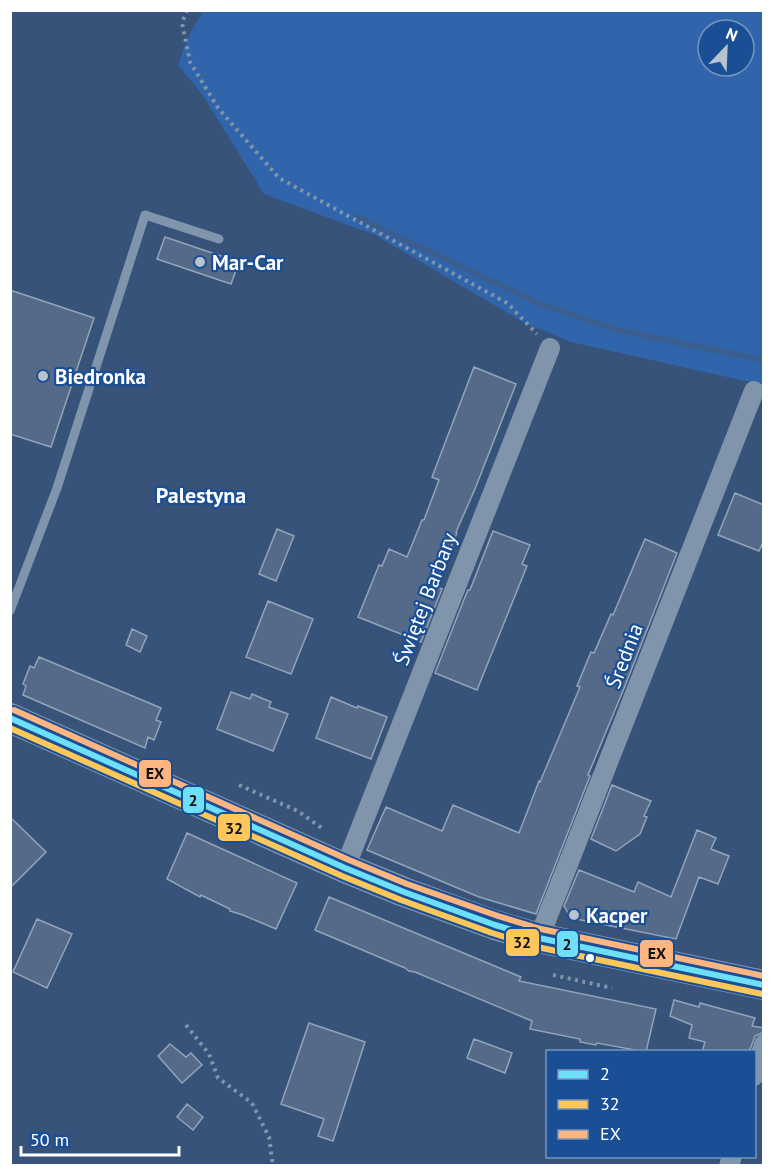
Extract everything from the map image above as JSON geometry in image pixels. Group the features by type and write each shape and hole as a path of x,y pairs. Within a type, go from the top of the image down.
{"main road":[{"path":"10,718 349,859 404,892 495,925 539,938 764,985"}],"street":[{"name":"Świętej Barbary","path":"349,859 550,348"},
{"name":"Średnia","path":"539,938 754,392"},
{"path":"756,1070 764,1044"}],"lane":[{"path":"10,611 57,488 145,215 219,239"}],"path":[{"path":"187,10 182,23 190,62 218,108 279,178 507,303 550,348"},
{"path":"239,785 298,811 349,859"},
{"path":"553,975 612,988"},
{"path":"186,1025 209,1054 218,1078 252,1103 269,1137 273,1166"}],"shaded area":[{"path":"203,11 763,11 763,385 571,342 525,323 375,235 264,194 202,94 178,65 188,37"}],"building":[{"path":"165,237 239,262 231,284 157,259"},
{"name":"Biedronka","path":"10,290 94,318 51,447 10,434"},
{"path":"474,367 516,384 435,586 442,589 421,642 358,617 379,565 382,566 389,549 407,557 439,480 432,477"},
{"path":"735,493 764,505 764,540 759,551 718,535"},
{"path":"277,529 294,536 276,581 259,574"},
{"path":"493,531 530,545 522,564 527,566 477,690 435,673"},
{"path":"645,539 677,553 588,775 590,776 536,914 479,897 367,850 386,807 442,831 453,805 519,833 580,687 577,686 591,652 594,653 611,614 613,615"},
{"path":"268,601 313,619 291,674 246,657"},
{"path":"132,629 147,636 140,652 126,645"},
{"path":"39,657 161,708 156,720 161,722 154,740 148,737 145,748 23,695 26,686 23,684 30,666 34,668"},
{"path":"231,692 250,699 252,694 271,702 269,707 288,714 273,751 217,729"},
{"path":"331,697 387,717 371,759 316,738"},
{"path":"612,785 651,801 644,816 647,817 640,834 616,851 591,839"},
{"path":"10,817 46,852 10,888"},
{"path":"697,830 716,838 711,849 729,856 718,884 699,877 676,939 571,918 564,906 579,870 634,892 638,882 671,897"},
{"path":"187,833 297,883 276,929 230,911 167,879"},
{"path":"329,897 521,977 519,981 656,1009 646,1050 597,1043 596,1045 580,1042 580,1039 530,1029 532,1021 315,930"},
{"path":"37,919 72,934 47,988 13,972"},
{"path":"674,1000 699,1007 700,1003 755,1018 752,1026 764,1028 764,1032 755,1036 750,1050 703,1050 705,1042 689,1038 692,1025 670,1016"},
{"path":"309,1023 365,1042 333,1141 318,1136 324,1119 281,1104"},
{"path":"474,1039 512,1053 505,1073 467,1058"},
{"path":"170,1044 186,1057 191,1053 202,1065 182,1083 158,1056"},
{"path":"187,1104 203,1117 193,1130 177,1117"}],"waterway":[{"path":"357,217 540,304 617,330 764,360"}],"transit line":[{"name":"EX","path":"14,710 407,884 541,929 764,976"},
{"name":"2","path":"10,718 345,868 495,925 539,938 764,985"},
{"name":"32","path":"10,728 342,876 492,933 537,947 762,994"}],"place":[{"name":"Mar-Car","path":"200,262"},
{"name":"Biedronka","path":"43,376"},
{"name":"Kacper","path":"574,915"}],"district":[{"name":"Palestyna","path":"201,495"}]}
